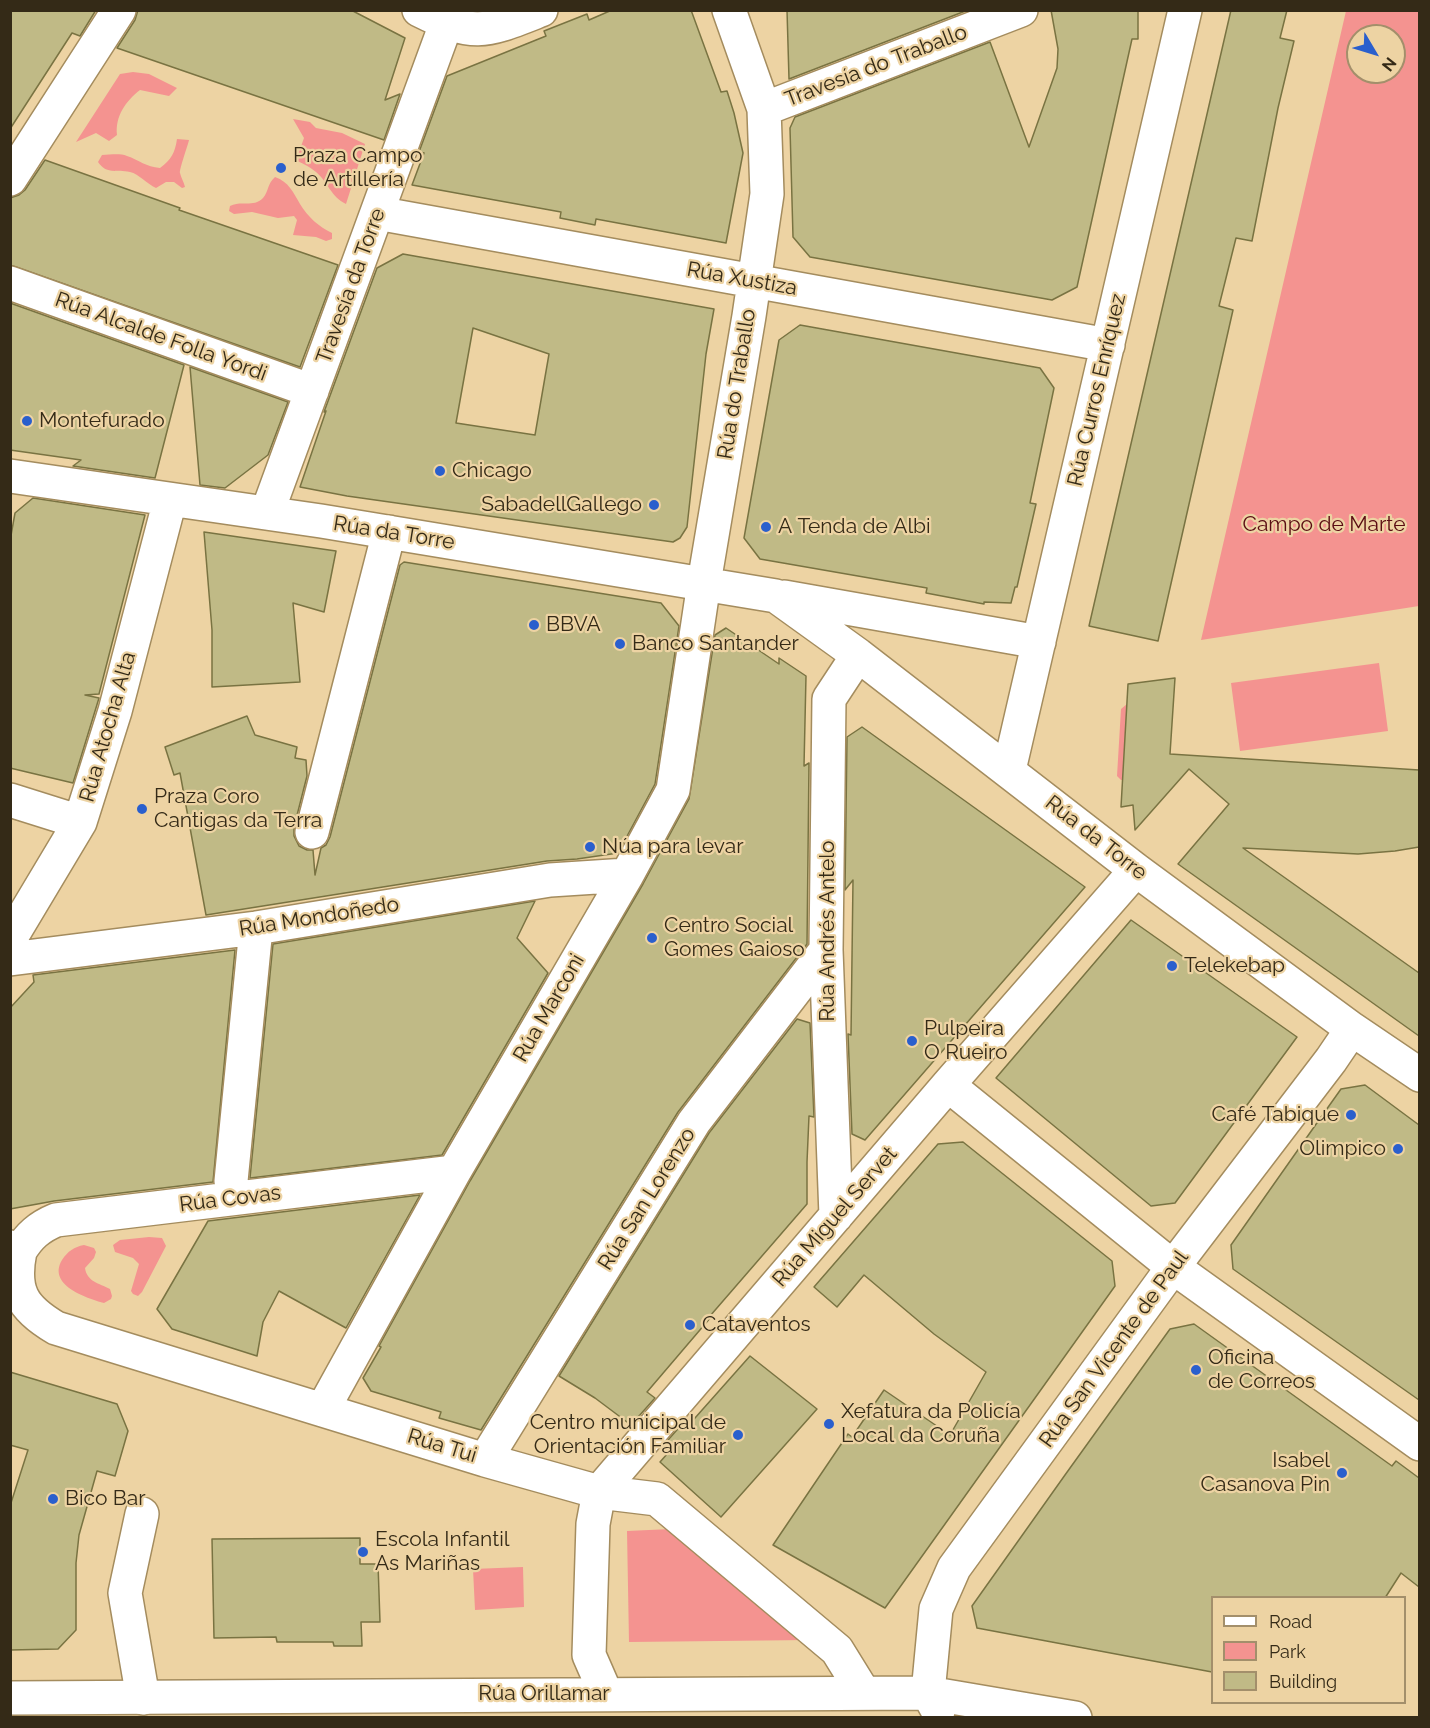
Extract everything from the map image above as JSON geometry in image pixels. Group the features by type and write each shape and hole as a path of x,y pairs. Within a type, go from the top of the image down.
{"street":[{"path":"10,179 118,10"},
{"name":"Rúa do Traballo","path":"704,584 754,281 766,194 764,109 729,10"},
{"name":"Travesía do Traballo","path":"764,109 1021,10"},
{"name":"Rúa Curros Enríquez","path":"1009,770 1185,10"},
{"path":"432,17 466,29 484,30 501,26 529,13"},
{"name":"Travesía da Torre","path":"267,513 377,213 432,17"},
{"name":"Rúa Xustiza","path":"377,213 1107,345"},
{"name":"Rúa Alcalde Folla Yordi","path":"10,283 312,391"},
{"name":"Rúa da Torre","path":"10,476 389,532 1039,642"},
{"name":"Rúa Atocha Alta","path":"10,939 80,822 114,711 170,501"},
{"path":"312,832 389,532"},
{"name":"Rúa Marconi","path":"323,1409 454,1172 674,790 704,584"},
{"name":"Rúa da Torre","path":"776,596 858,655 1136,870 1419,1076"},
{"name":"Rúa Andrés Antelo","path":"836,1216 826,950 828,699 858,655"},
{"path":"10,800 80,822"},
{"name":"Rúa Miguel Servet","path":"599,1492 948,1085 1136,870"},
{"name":"Rúa Mondoñedo","path":"10,959 256,928 550,880 627,875"},
{"name":"Rúa Covas","path":"231,1181 256,928"},
{"name":"Rúa San Lorenzo","path":"485,1460 694,1122 826,950"},
{"name":"Rúa San Vicente de Paul","path":"944,1706 936,1609 954,1568 1173,1267 1331,1060 1352,1029"},
{"path":"948,1085 1173,1267 1419,1444"},
{"name":"Rúa Covas","path":"15,1249 42,1226 56,1220 454,1172"},
{"name":"Rúa Tui","path":"15,1249 18,1287 28,1307 41,1319 56,1328 485,1460 599,1492 657,1499 837,1650 863,1692"},
{"path":"599,1492 593,1524 589,1655 606,1694"},
{"path":"142,1514 125,1593 152,1708"},
{"name":"Rúa Orillamar","path":"10,1698 152,1708 606,1694 863,1692 944,1706 1075,1718"}],"green space":[{"name":"Campo de Marte","path":"1346,11 1419,11 1419,606 1201,640"},
{"path":"133,72 149,74 177,88 169,96 140,90 122,110 117,135 109,141 96,133 76,142 120,74"},
{"path":"293,119 310,122 316,128 342,133 365,144 346,204 316,172 294,159 304,138"},
{"path":"177,139 189,140 180,171 185,187 182,188 174,182 166,182 156,188 133,173 108,170 98,162 102,155 121,155 160,168 172,156"},
{"path":"275,177 290,188 310,217 332,233 332,239 326,241 316,237 293,235 297,220 294,216 278,218 252,212 234,214 229,211 230,206 234,204 259,201"},
{"path":"1379,663 1388,731 1240,751 1231,683"},
{"path":"1127,704 1125,780 1121,780 1117,776 1121,709"},
{"path":"162,1238 166,1246 138,1296 131,1291 139,1264 133,1258 115,1252 113,1245 120,1240"},
{"path":"84,1245 94,1248 96,1252 85,1268 86,1273 94,1282 110,1289 111,1299 104,1303 79,1294 64,1283 60,1277 59,1269 64,1257 77,1247"},
{"path":"671,1529 809,1640 629,1642 627,1531"},
{"path":"523,1567 524,1607 475,1610 473,1569"}],"building":[{"path":"10,10 96,10 80,36 72,33 10,129"},
{"path":"138,10 351,10 405,38 385,100 400,94 384,140 117,48 135,20"},
{"path":"612,10 691,10 721,92 727,91 743,153 726,243 596,219 595,225 560,218 561,212 412,185 424,153 419,152 447,76 546,36 544,31 587,14 589,20"},
{"path":"787,10 968,10 789,79"},
{"path":"1051,10 1138,10 1138,39 1132,39 1077,287 1052,300 810,257 793,237 790,128 795,117 990,42 1029,147 1057,68 1058,49"},
{"path":"1231,10 1287,10 1280,38 1294,41 1278,108 1252,241 1236,238 1219,306 1233,310 1158,641 1089,626"},
{"path":"45,160 180,208 179,210 338,265 300,367 10,265 10,198 25,190"},
{"path":"403,254 714,309 706,354 687,527 680,538 673,542 347,496 300,487 326,411 324,412 377,268","holes":["473,328 549,354 535,435 456,423"]},
{"path":"10,303 184,365 155,478 73,466 81,460 10,450"},
{"path":"800,325 1040,368 1054,388 1030,503 1036,504 1017,587 1015,587 1011,603 984,602 984,604 926,593 927,588 760,559 744,538 779,340"},
{"path":"190,367 288,402 268,455 225,488 200,485"},
{"path":"33,498 145,515 99,694 85,695 99,698 73,783 10,768 10,541 15,513"},
{"path":"204,532 336,551 324,612 293,603 300,682 212,687 212,630"},
{"path":"404,562 661,603 679,626 655,784 618,853 547,861 206,915 180,773 174,775 165,747 247,716 255,735 297,747 295,758 306,760 307,776 294,827 294,836 299,846 313,850 315,875 321,848 326,845 330,837 400,565"},
{"path":"726,628 779,664 779,658 806,676 804,766 809,763 807,944 678,1112 481,1430 439,1418 441,1412 371,1391 363,1378 381,1347 379,1346 470,1181 643,884 689,799 715,635"},
{"path":"1175,678 1170,754 1419,770 1419,847 1358,854 1243,848 1419,973 1419,1036 1178,864 1229,804 1189,769 1135,830 1133,805 1121,807 1128,684"},
{"path":"862,727 1085,887 865,1140 852,1134 848,1034 851,1035 853,880 845,890 847,737"},
{"path":"535,901 517,938 548,973 442,1155 250,1178 273,944"},
{"path":"1131,920 1297,1037 1175,1203 1151,1206 996,1078"},
{"path":"235,950 213,1182 54,1201 10,1209 10,1008 34,982 33,975"},
{"path":"797,1019 810,1023 814,1117 809,1116 807,1204 647,1392 655,1398 631,1425 595,1398 559,1376 709,1133"},
{"path":"1365,1085 1419,1125 1419,1400 1233,1269 1231,1245 1341,1089"},
{"path":"963,1142 1112,1261 1115,1286 885,1608 773,1545 848,1434 852,1437 884,1390 950,1435 986,1372 934,1334 864,1275 837,1307 814,1287 938,1144"},
{"path":"420,1195 346,1328 279,1291 263,1322 257,1356 172,1329 157,1309 208,1221"},
{"path":"1194,1324 1392,1466 1396,1461 1419,1478 1419,1587 1401,1573 1386,1596 1211,1596 1211,1672 977,1628 972,1606 1170,1329"},
{"name":"Centro municipal de Orientación Familiar","path":"750,1356 817,1409 721,1517 660,1462 668,1453 661,1448 683,1423 687,1427"},
{"path":"10,1372 117,1404 128,1431 115,1476 97,1471 79,1535 76,1563 76,1630 58,1649 10,1650 10,1506 28,1450 10,1445"},
{"path":"360,1538 360,1564 378,1564 380,1622 361,1622 362,1646 334,1646 333,1642 277,1642 276,1637 214,1638 212,1539"}],"place":[{"name":"Praza Campo de Artillería","path":"281,168"},
{"name":"Montefurado","path":"27,421"},
{"name":"Chicago","path":"440,471"},
{"name":"SabadellGallego","path":"654,505"},
{"name":"A Tenda de Albi","path":"766,527"},
{"name":"BBVA","path":"534,625"},
{"name":"Banco Santander","path":"620,644"},
{"name":"Praza Coro Cantigas da Terra","path":"142,809"},
{"name":"Núa para levar","path":"590,847"},
{"name":"Centro Social Gomes Gaioso","path":"652,938"},
{"name":"Telekebap","path":"1172,966"},
{"name":"Pulpeira O Rueiro","path":"912,1041"},
{"name":"Café Tabique","path":"1351,1115"},
{"name":"Olimpico","path":"1398,1149"},
{"name":"Cataventos","path":"690,1325"},
{"name":"Oficina de Correos","path":"1196,1370"},
{"name":"Xefatura da Policía Local da Coruña","path":"829,1424"},
{"name":"Centro municipal de Orientación Familiar","path":"738,1435"},
{"name":"Isabel Casanova Pin","path":"1342,1473"},
{"name":"Bico Bar","path":"53,1499"},
{"name":"Escola Infantil As Mariñas","path":"363,1552"}]}
